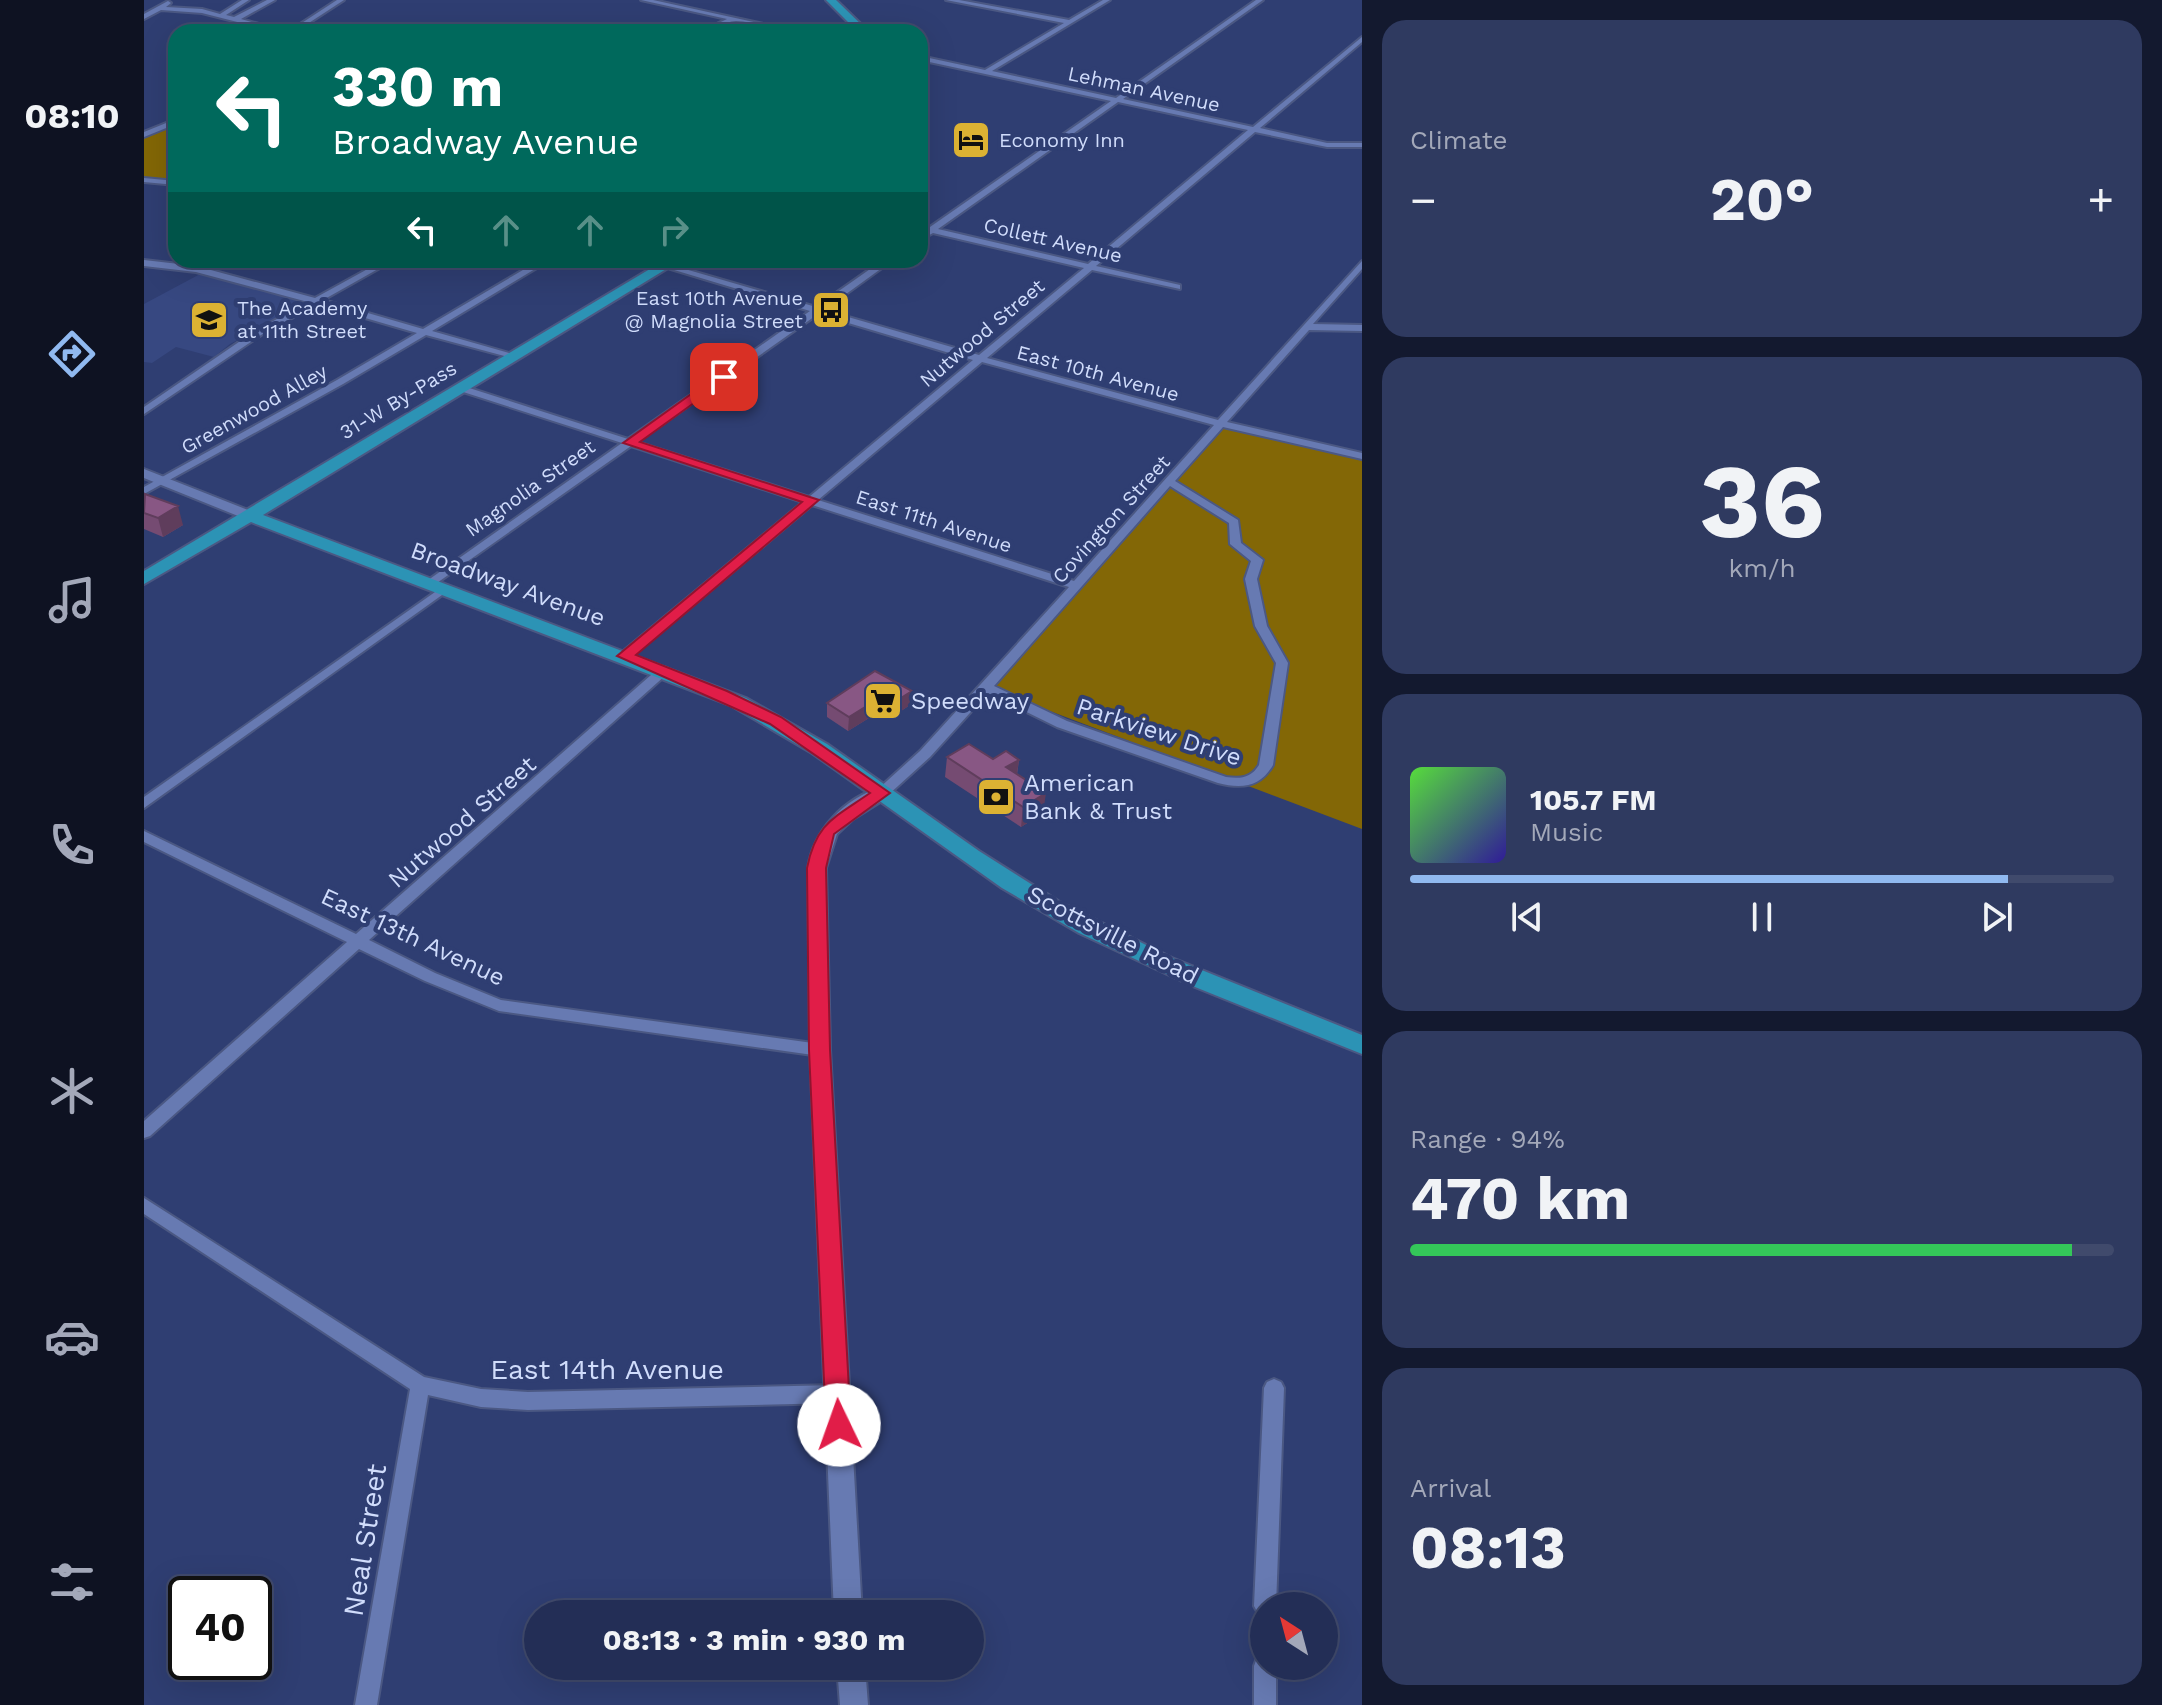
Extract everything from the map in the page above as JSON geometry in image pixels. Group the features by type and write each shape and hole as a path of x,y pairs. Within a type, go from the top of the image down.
{"main road":[{"path":"831,0 856,24"},
{"name":"31-W By-Pass","path":"144,579 661,268"},
{"name":"Broadway Avenue","path":"248,515 625,656 775,720 882,793"},
{"name":"Scottsville Road","path":"882,793 1010,883 1080,923 1206,982 1362,1045"}],"street":[{"path":"144,17 173,0"},
{"path":"221,16 246,0"},
{"path":"234,20 272,0"},
{"path":"304,24 341,0"},
{"path":"644,0 760,24"},
{"path":"949,0 1069,22"},
{"path":"986,72 1107,0"},
{"path":"928,232 1260,0"},
{"path":"160,8 221,16 251,24"},
{"path":"720,24 733,18"},
{"name":"Nutwood Street","path":"625,656 1093,268 1362,39"},
{"name":"Lehman Avenue","path":"928,60 1327,145 1362,145"},
{"path":"145,122 162,126"},
{"path":"144,135 168,124"},
{"path":"144,181 166,182"},
{"name":"Collett Avenue","path":"928,229 1177,287"},
{"path":"144,263 168,266"},
{"name":"Covington Street","path":"882,793 925,754 986,687 1362,264"},
{"path":"187,268 316,300 513,357"},
{"path":"144,411 243,342 374,268"},
{"name":"Greenwood Alley","path":"144,491 532,268"},
{"name":"East 10th Avenue","path":"685,268 981,359 1220,425 1362,456"},
{"name":"Magnolia Street","path":"144,804 630,443 878,268"},
{"path":"1306,327 1362,328"},
{"name":"East 11th Avenue","path":"460,388 1077,586"},
{"name":"Broadway Avenue","path":"144,473 248,515"},
{"name":"Parkview Drive","path":"986,687 1062,724 1223,780 1243,783 1260,776 1266,765 1282,663 1261,626 1251,579 1257,560 1236,544 1234,522 1169,481"},
{"name":"Nutwood Street","path":"144,1131 663,671"},
{"path":"847,1600 820,1050 818,853 828,830 882,793"},
{"name":"East 13th Avenue","path":"144,836 430,977 499,1005 820,1050"},
{"name":"East 14th Avenue","path":"144,1205 420,1385 481,1398 528,1401 837,1394"},
{"name":"Neal Street","path":"366,1705 420,1385"},
{"path":"1266,1592 1274,1388"},
{"path":"852,1680 854,1705"},
{"path":"1265,1680 1265,1705"}],"shaded area":[{"path":"168,127 168,178 144,178 144,138"},
{"name":"The Academy at 11th Street","path":"202,273 308,301 230,344 214,357 176,347 152,363 144,362 144,304"},
{"path":"1220,425 1362,456 1362,829 986,687"}],"building":[{"path":"145,494 178,506 158,518 144,513"},
{"path":"875,671 912,691 893,703 883,696 849,717 827,703"},
{"path":"969,744 993,759 1006,751 1019,760 1006,767 1046,793 1023,807 947,757"}],"place":[{"name":"Economy Inn","path":"971,140"},
{"name":"East 10th Avenue @ Magnolia Street","path":"831,310"},
{"name":"The Academy at 11th Street","path":"209,320"},
{"name":"Speedway","path":"883,701"},
{"name":"American Bank & Trust","path":"996,797"}],"route":[{"path":"724,377 630,443 812,500 625,656 721,694 775,720 882,793 836,822 828,830 818,853 816,902 820,1050 839,1425"}]}
